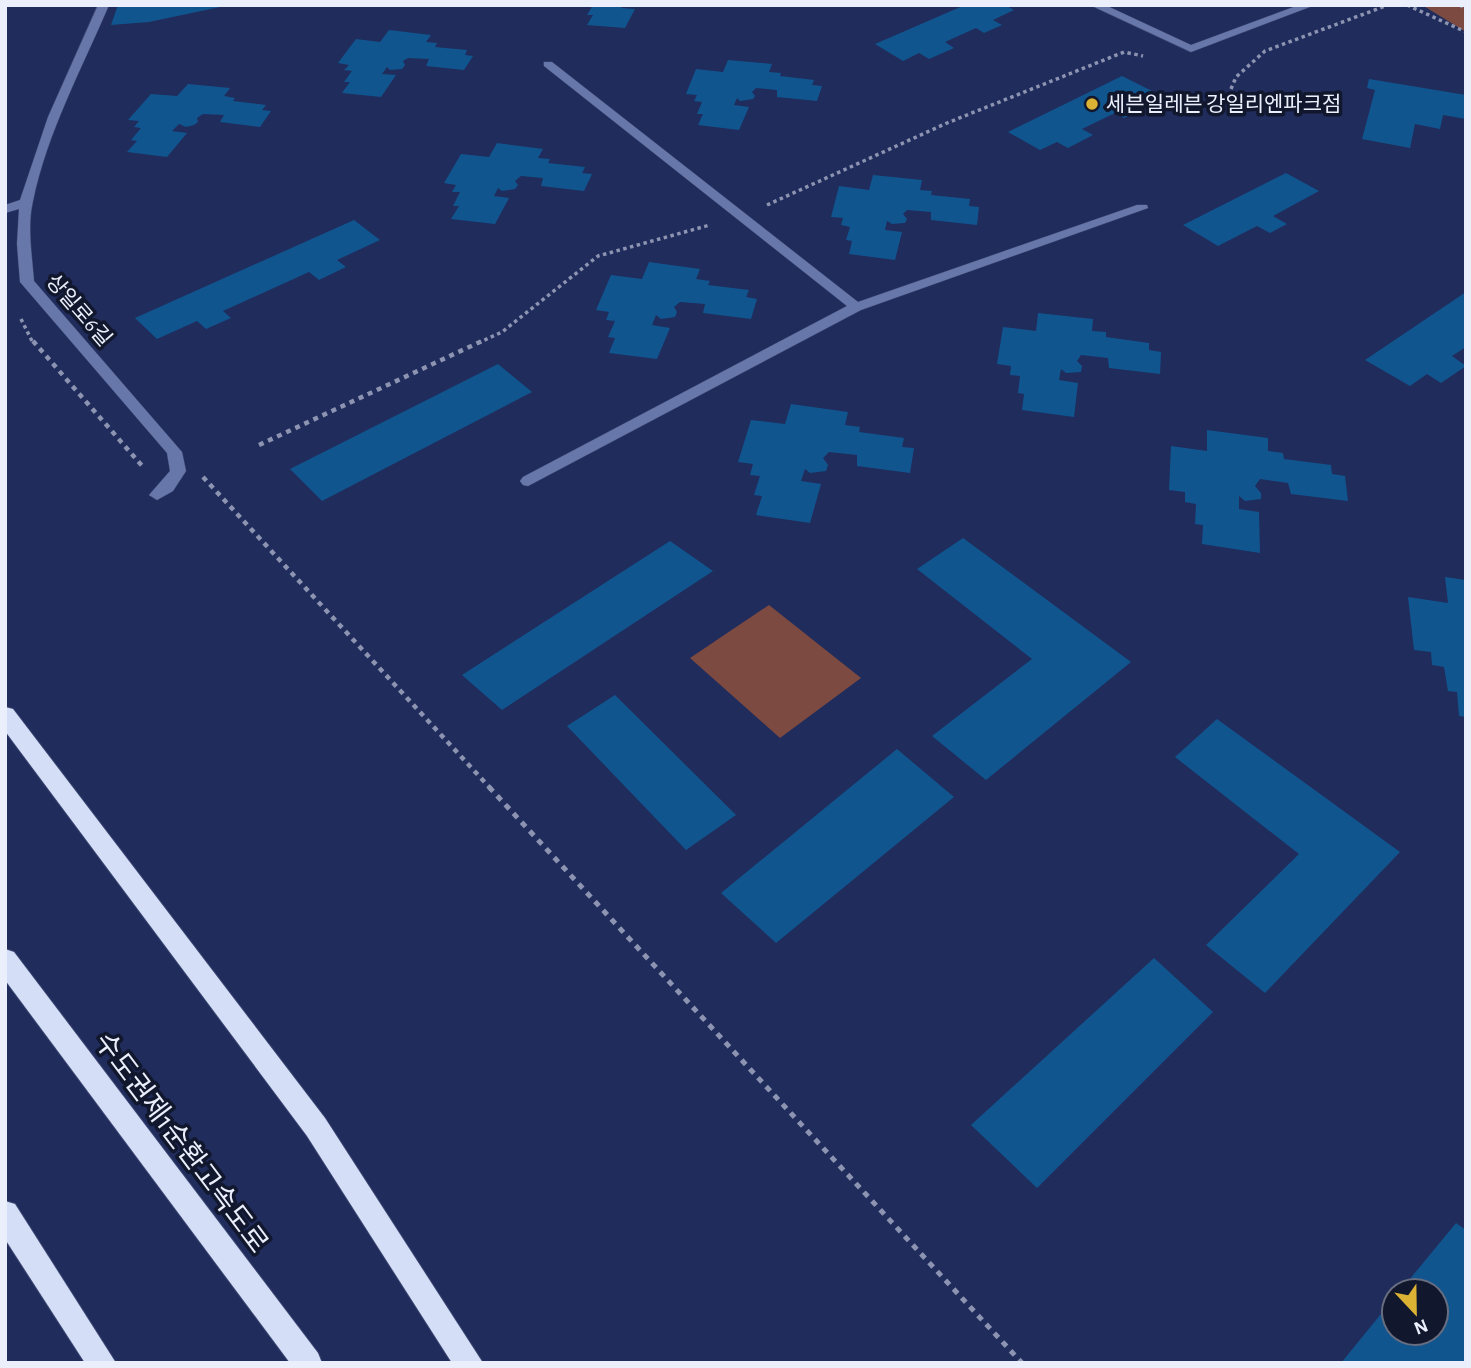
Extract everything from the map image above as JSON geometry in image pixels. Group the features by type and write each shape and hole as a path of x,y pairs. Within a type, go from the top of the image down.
{"highway":[{"path":"5,715 316,1127 469,1363"},
{"name":"수도권제1순환고속도로","path":"5,960 308,1363"},
{"path":"5,1214 102,1363"}],"street":[{"name":"상일로6길","path":"104,5 54,117 26,202 24,244 27,282 172,448 178,463 176,474"},
{"path":"1095,5 1191,49 1310,5"},
{"path":"548,64 856,307"},
{"path":"5,209 26,202"},
{"path":"528,481 856,307 1142,208"},
{"path":"157,495 176,474"}],"path":[{"path":"1231,89 1236,77 1265,51 1388,5"},
{"path":"1407,5 1466,32"},
{"path":"1460,5 1466,10"},
{"path":"18,312 36,348 149,472 207,478 602,911 1022,1363"}],"shaded area":[{"path":"1422,5 1466,5 1466,32"},
{"path":"769,605 861,678 780,738 690,658"}],"building":[{"path":"118,5 225,6 149,22 111,25"},
{"path":"593,5 623,5 621,8 635,9 625,28 587,25 593,15 587,15"},
{"path":"965,5 1005,5 1014,10 993,20 1002,25 984,33 976,28 945,42 954,48 929,59 919,53 903,61 875,44"},
{"path":"389,30 431,35 426,42 437,43 435,47 467,50 465,55 473,56 464,70 426,66 429,59 408,58 403,61 405,65 402,69 390,70 387,67 382,74 396,75 381,97 342,93 350,82 344,82 352,71 344,70 349,65 338,63 356,39 380,42"},
{"path":"728,60 772,64 769,72 814,80 812,85 822,86 817,101 777,97 777,90 756,88 752,92 755,96 753,99 740,101 737,98 734,105 749,107 739,130 698,125 703,114 697,114 702,102 694,101 697,95 686,94 696,69 723,72"},
{"path":"1122,76 1154,92 1132,103 1142,109 1124,118 1115,113 1082,129 1093,135 1068,148 1057,142 1040,150 1008,132"},
{"path":"1369,79 1466,95 1466,119 1443,115 1440,129 1415,124 1410,148 1362,139 1375,90 1367,88"},
{"path":"188,84 230,88 224,96 235,98 233,101 266,105 262,110 271,111 260,127 220,122 224,115 203,114 197,118 198,122 194,125 186,127 179,124 172,131 187,133 167,157 127,152 137,141 131,140 141,128 134,127 139,121 128,120 151,94 177,96"},
{"path":"497,143 543,149 538,158 550,159 548,163 585,167 582,173 592,174 584,191 541,186 543,178 521,176 515,181 518,185 515,189 502,191 498,188 494,196 509,198 495,224 451,219 459,206 453,206 460,192 452,192 456,185 444,183 461,154 489,157"},
{"path":"1286,173 1319,191 1273,216 1287,224 1270,233 1257,226 1218,246 1183,225"},
{"path":"873,175 922,180 920,190 932,191 931,195 970,199 969,206 979,207 977,225 931,220 931,212 907,210 903,214 907,219 905,223 892,224 887,221 885,230 902,232 895,260 849,254 852,241 846,240 850,227 841,225 843,218 831,217 839,186 869,190"},
{"path":"354,220 380,240 337,260 346,267 319,280 309,272 223,311 231,318 206,329 197,321 157,339 135,318"},
{"path":"649,262 700,269 696,279 710,281 708,285 749,290 746,297 757,299 751,319 703,313 705,304 680,302 674,307 677,312 675,317 661,319 656,315 652,325 670,328 657,359 609,353 615,338 608,337 615,321 606,320 609,312 596,310 611,275 642,279"},
{"path":"1466,292 1466,347 1452,356 1466,366 1441,383 1427,374 1410,386 1365,360"},
{"path":"1038,313 1093,319 1092,331 1106,332 1106,337 1149,343 1149,350 1161,352 1160,374 1109,368 1108,358 1081,355 1077,361 1082,366 1081,372 1066,373 1061,369 1059,380 1078,383 1074,417 1022,410 1024,394 1018,393 1020,376 1010,375 1011,366 997,364 1003,327 1036,331"},
{"path":"498,364 532,392 322,501 290,469"},
{"path":"791,404 848,412 845,425 860,427 859,432 904,438 902,447 914,448 910,473 857,466 857,455 829,452 823,458 828,465 826,471 810,473 805,469 801,481 821,484 810,523 756,515 762,496 754,495 760,476 750,475 753,464 738,462 751,420 785,424"},
{"path":"1207,430 1268,438 1268,451 1283,453 1284,459 1331,465 1332,474 1345,476 1348,501 1291,494 1288,483 1260,479 1255,486 1261,493 1261,499 1245,501 1239,496 1239,509 1259,512 1260,553 1202,544 1203,525 1195,524 1196,504 1185,502 1185,492 1169,490 1171,446 1207,451"},
{"path":"963,538 1131,662 986,780 932,736 1032,659 917,569"},
{"path":"670,541 713,571 502,710 462,675"},
{"path":"1445,577 1466,580 1466,717 1459,716 1457,692 1448,691 1444,667 1432,665 1431,652 1414,650 1408,597 1448,603"},
{"path":"615,695 736,815 686,850 567,726"},
{"path":"1217,719 1400,852 1265,993 1206,945 1299,854 1175,757"},
{"path":"897,749 954,797 776,943 721,893"},
{"path":"1154,958 1213,1012 1037,1188 971,1125"},
{"path":"1456,1223 1466,1230 1466,1363 1341,1363 1380,1315 1380,1347 1450,1347 1450,1277 1412,1277"}],"place":[{"name":"세븐일레븐 강일리엔파크점","path":"1092,104"}]}
